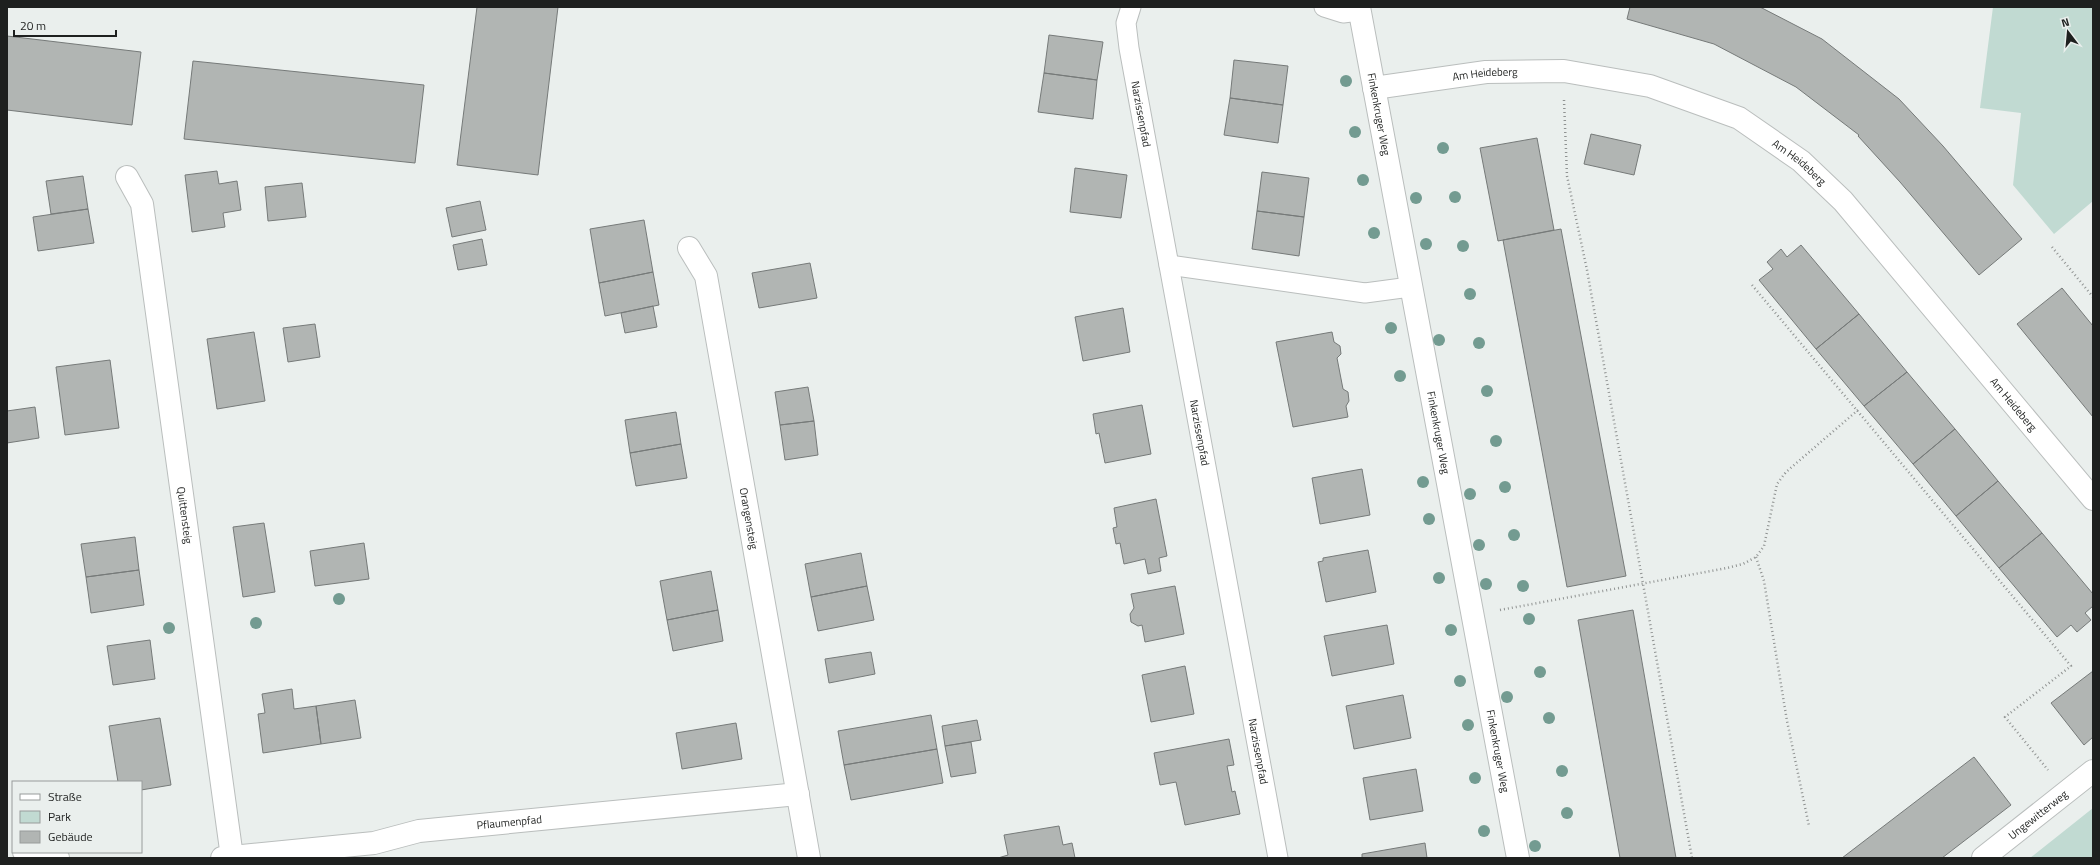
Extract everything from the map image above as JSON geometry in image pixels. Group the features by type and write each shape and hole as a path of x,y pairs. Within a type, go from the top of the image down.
{"street":[{"name":"Finkenkruger Weg","path":"1359,9 1518,858"},
{"name":"Am Heideberg","path":"1374,88 1486,72 1564,71 1650,86 1740,118 1801,161 1843,201 2093,499"},
{"name":"Quittensteig","path":"127,177 142,204 227,858"},
{"name":"Orangensteig","path":"690,248 706,276 809,858"},
{"name":"Ungewitterweg","path":"1983,858 2093,771"},
{"name":"Pflaumenpfad","path":"227,858 375,850 419,831 798,794"},
{"path":"30,853 58,858"}],"lane":[{"name":"Narzissenpfad","path":"1131,7 1126,23 1129,48 1278,858"},
{"path":"1324,7 1343,13 1359,9"},
{"path":"1170,265 1366,293 1410,287"}],"path":[{"path":"1564,71 1567,176 1586,270 1692,858"},
{"path":"2052,247 2093,296"},
{"path":"1752,285 2071,666 2005,717 2066,792"},
{"path":"1472,615 1743,564 1756,557 1764,546 1777,484 1786,472 1858,410"},
{"path":"1756,557 1764,581 1787,721 1809,826"}],"green space":[{"path":"1993,7 2093,7 2093,201 2054,234 2013,185 2021,113 1980,108"},
{"path":"2093,808 2093,858 2030,858"}],"building":[{"path":"477,7 558,7 538,175 457,165"},
{"path":"1630,7 1760,7 1822,39 1899,99 1943,146 2022,239 1979,275 1900,182 1858,136 1859,135 1796,87 1714,44 1627,19"},
{"path":"1049,35 1103,42 1097,80 1044,73"},
{"path":"7,36 141,52 132,125 7,110"},
{"path":"1234,60 1288,66 1283,105 1230,98"},
{"path":"193,61 424,85 415,163 184,139"},
{"path":"1044,73 1097,80 1093,119 1038,112"},
{"path":"1230,98 1283,105 1278,143 1224,135"},
{"path":"1591,134 1641,145 1634,175 1584,164"},
{"path":"1537,138 1554,230 1498,241 1480,148"},
{"path":"1075,168 1127,175 1121,218 1070,212"},
{"path":"217,171 219,184 237,181 241,210 223,213 225,227 192,232 185,175"},
{"path":"1262,172 1309,178 1304,217 1257,211"},
{"path":"83,176 88,209 51,214 46,181"},
{"path":"302,183 306,217 268,221 265,187"},
{"path":"480,201 486,230 452,237 446,208"},
{"path":"88,209 94,243 38,251 33,217"},
{"path":"1257,211 1304,217 1299,256 1252,249"},
{"path":"644,220 653,272 599,283 590,229"},
{"path":"1561,229 1626,576 1567,587 1503,240"},
{"path":"482,239 487,265 458,270 453,245"},
{"path":"1801,245 1859,314 1816,349 1759,280 1773,269 1767,262 1781,249 1787,257"},
{"path":"810,263 817,298 759,308 752,273"},
{"path":"653,272 659,305 605,316 599,283"},
{"path":"2062,288 2093,326 2093,417 2017,324"},
{"path":"653,306 657,327 625,333 621,313"},
{"path":"1123,308 1130,352 1083,361 1075,317"},
{"path":"1859,314 1907,372 1864,406 1816,349"},
{"path":"315,324 320,357 288,362 283,328"},
{"path":"254,332 265,401 217,409 207,339"},
{"path":"1332,332 1334,342 1340,346 1341,354 1337,358 1343,389 1348,392 1349,401 1346,406 1348,417 1293,427 1276,342"},
{"path":"110,360 119,428 65,435 56,367"},
{"path":"1907,372 1955,429 1913,464 1864,406"},
{"path":"808,387 814,421 780,425 775,392"},
{"path":"1142,405 1151,454 1105,463 1099,433 1096,434 1093,414"},
{"path":"35,407 39,438 7,443 7,411"},
{"path":"676,412 681,444 630,453 625,420"},
{"path":"814,421 818,455 785,460 780,425"},
{"path":"1955,429 1998,481 1956,516 1913,464"},
{"path":"681,444 687,478 636,486 630,453"},
{"path":"1362,469 1370,515 1320,524 1312,478"},
{"path":"1998,481 2042,533 1999,568 1956,516"},
{"path":"1156,499 1167,556 1159,558 1161,571 1148,574 1145,559 1124,564 1120,543 1116,544 1113,528 1117,527 1114,508"},
{"path":"264,523 275,592 243,597 233,527"},
{"path":"2042,533 2093,594 2093,606 2085,613 2091,620 2077,632 2071,625 2057,637 1999,568"},
{"path":"135,537 139,570 86,577 81,544"},
{"path":"364,543 369,579 315,586 310,551"},
{"path":"1368,550 1376,592 1326,602 1318,562 1323,561 1323,558"},
{"path":"861,553 867,586 811,597 805,564"},
{"path":"139,570 144,605 91,613 86,577"},
{"path":"711,571 718,610 667,620 660,581"},
{"path":"867,586 874,620 818,631 811,597"},
{"path":"1175,586 1184,634 1145,642 1142,625 1138,626 1131,622 1130,614 1134,608 1131,594"},
{"path":"718,610 723,641 673,651 667,620"},
{"path":"1633,610 1676,858 1620,858 1578,620"},
{"path":"1387,625 1394,664 1332,676 1324,636"},
{"path":"150,640 155,679 113,685 107,646"},
{"path":"871,652 875,674 829,683 825,659"},
{"path":"1185,666 1194,714 1151,722 1142,675"},
{"path":"2093,671 2093,737 2084,745 2051,703"},
{"path":"292,689 294,709 316,706 321,744 263,753 258,714 265,713 262,694"},
{"path":"1403,695 1411,738 1354,749 1346,706"},
{"path":"355,700 361,738 321,744 316,706"},
{"path":"931,715 937,749 844,765 838,731"},
{"path":"160,718 171,785 142,790 142,781 118,781 109,726"},
{"path":"977,720 981,740 945,746 942,726"},
{"path":"736,723 742,759 682,769 676,733"},
{"path":"1229,739 1234,765 1227,766 1232,792 1235,791 1240,814 1185,825 1176,782 1160,785 1154,753"},
{"path":"971,742 976,773 951,777 945,746"},
{"path":"937,749 943,783 851,800 844,765"},
{"path":"1974,757 2011,805 1942,858 1842,858"},
{"path":"1416,769 1423,811 1370,820 1363,778"},
{"path":"1059,826 1063,845 1072,843 1075,858 998,858 1008,855 1004,835"},
{"path":"1425,843 1427,858 1362,858 1362,854"}]}
